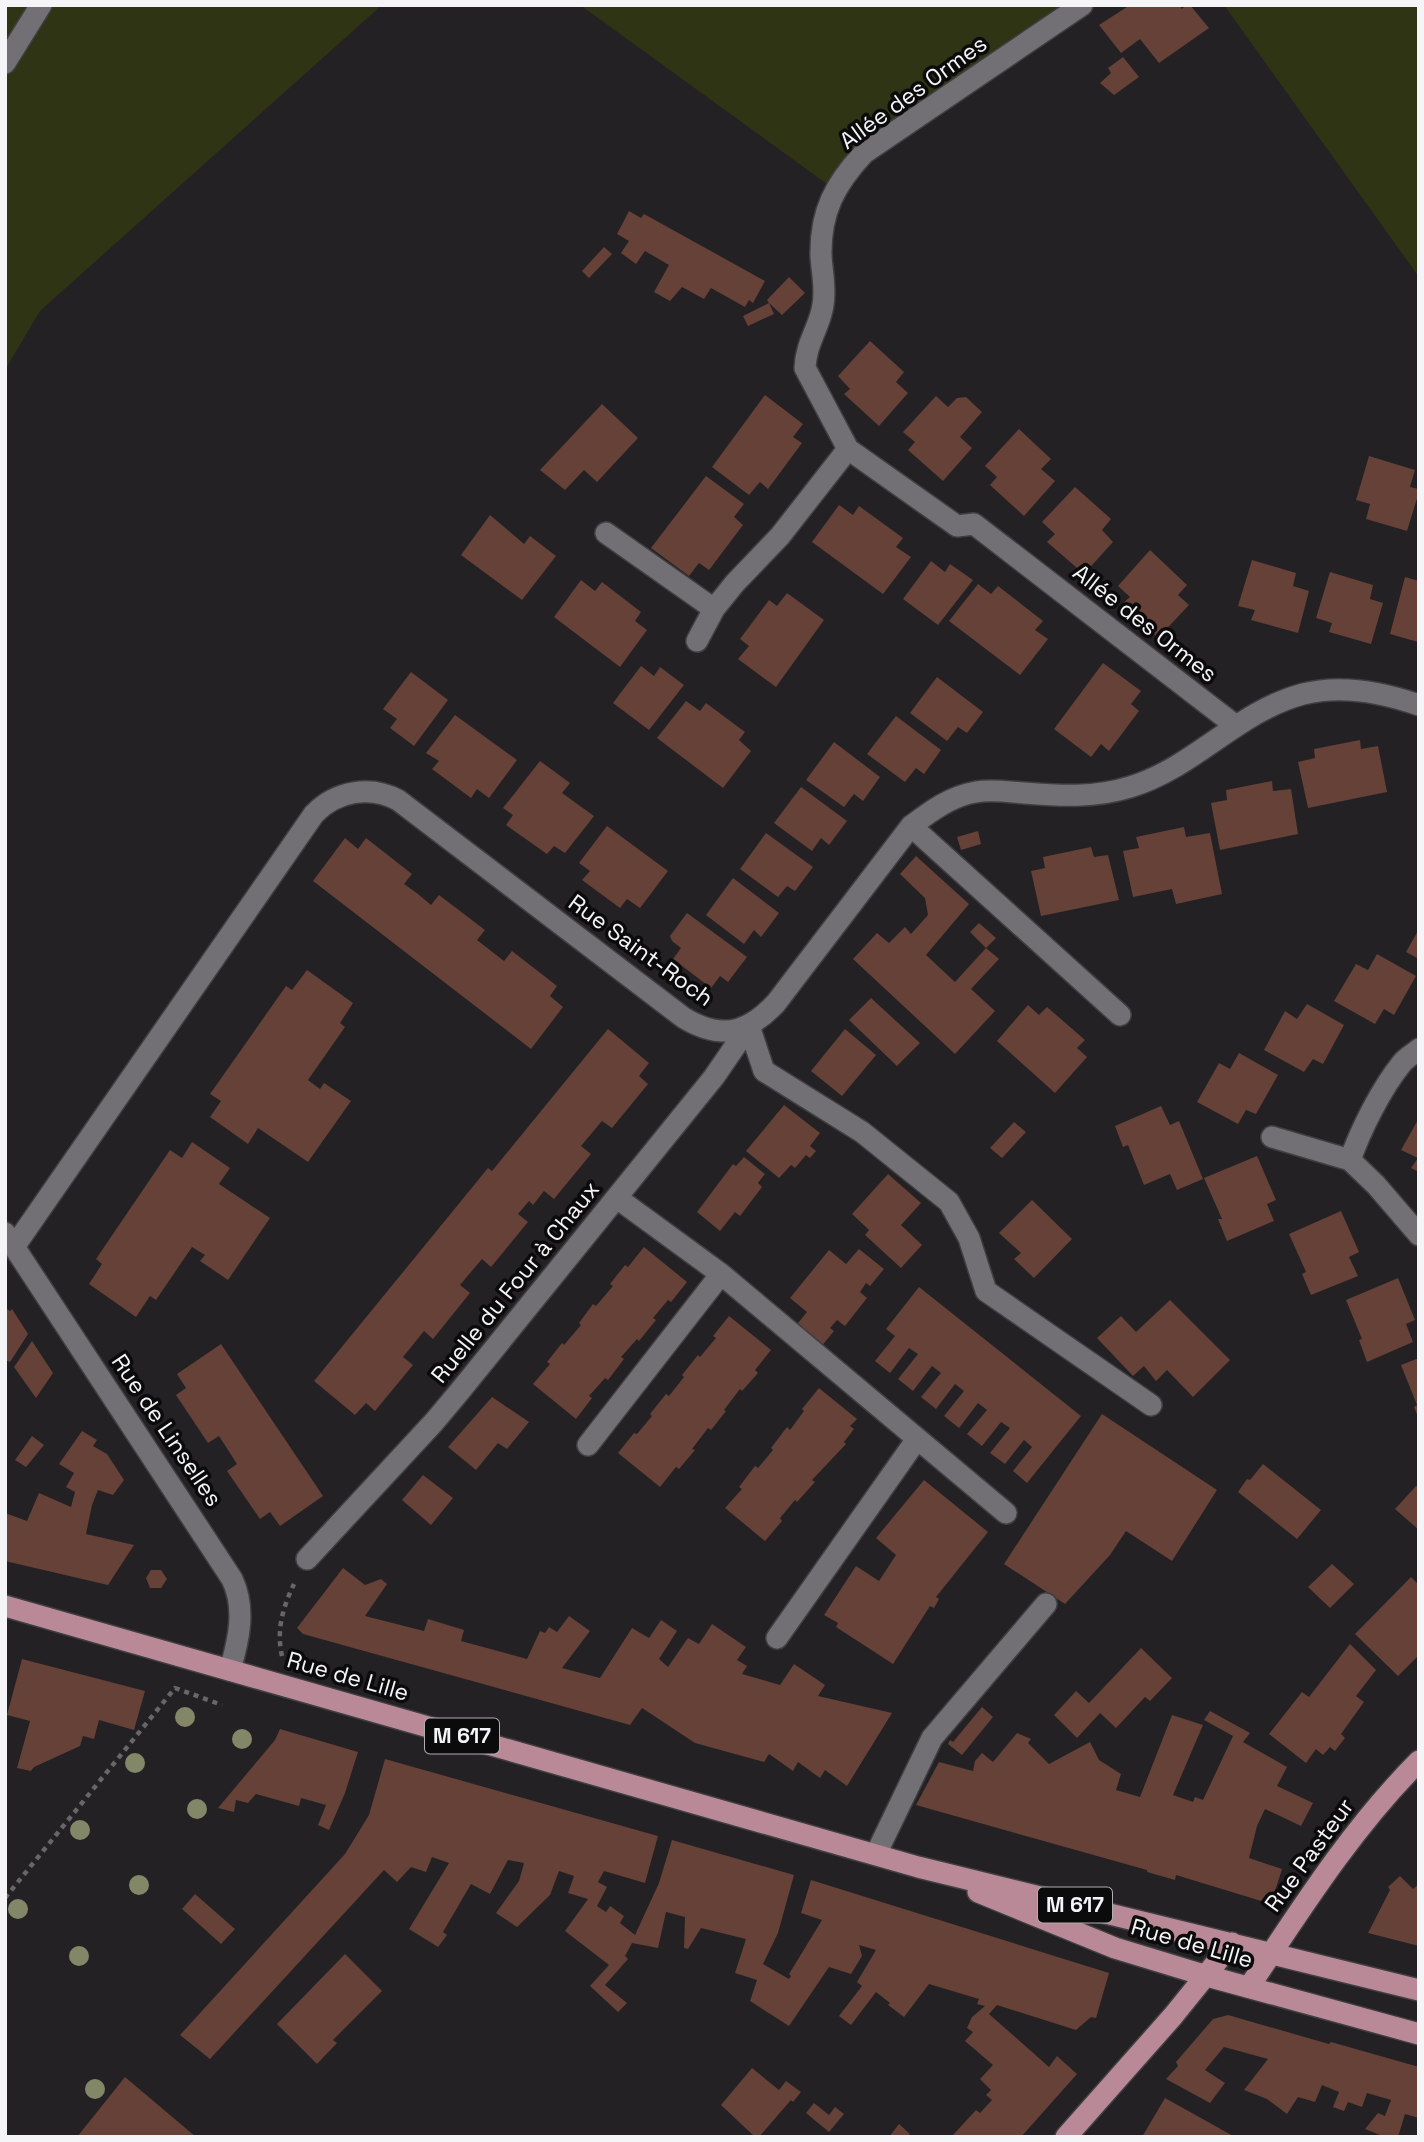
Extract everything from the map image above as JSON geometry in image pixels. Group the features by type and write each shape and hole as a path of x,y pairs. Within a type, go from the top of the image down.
{"main road":[{"name":"Rue de Lille","path":"5,1606 918,1867 1419,1990"},
{"name":"Rue Pasteur","path":"1250,1987 1324,1875 1361,1827 1419,1761"},
{"name":"Rue de Lille","path":"918,1867 1098,1942 1207,1976 1419,2034"},
{"path":"1066,2137 1207,1976 1232,1943"}],"street":[{"path":"5,63 41,5"},
{"name":"Allée des Ormes","path":"1082,5 864,153 845,173 834,192 822,233 825,295 823,309 805,354 805,368 848,449 957,526 974,524 1236,726"},
{"path":"697,641 714,609 780,536 848,449"},
{"path":"606,533 714,609"},
{"path":"1152,1405 986,1291 969,1238 948,1202 862,1132 764,1071 749,1027 776,1003 911,826 940,805 978,791 1086,796 1129,788 1174,768 1258,712 1304,694 1331,690 1360,691 1390,695 1419,705"},
{"name":"Rue Saint-Roch","path":"10,1240 314,814 324,803 338,797 370,791 385,793 398,800 684,1018 699,1027 718,1032 749,1027"},
{"path":"911,826 1120,1015"},
{"name":"Ruelle du Four à Chaux","path":"307,1559 443,1412 714,1077 749,1027"},
{"path":"1350,1160 1357,1141 1384,1092 1403,1062 1419,1049"},
{"path":"1272,1137 1350,1160 1376,1185 1419,1235"},
{"path":"617,1198 721,1274 1006,1513"},
{"name":"Rue de Linselles","path":"10,1240 232,1579 239,1595 240,1623 230,1670"},
{"path":"588,1445 721,1274"},
{"path":"777,1638 917,1438"},
{"path":"876,1854 932,1738 1046,1604"}],"path":[{"path":"290,1688 280,1646 283,1608 307,1559"},
{"path":"5,1898 175,1688 222,1704"}],"green space":[{"path":"5,5 382,5 40,311 5,370"},
{"path":"580,5 1061,5 870,139 827,184"},
{"path":"1224,5 1419,5 1419,277"}],"building":[{"path":"1130,5 1179,5 1182,9 1190,5 1209,28 1159,63 1140,39 1121,53 1099,25"},
{"path":"1123,57 1139,77 1114,95 1100,83 1111,73 1108,68"},
{"path":"629,211 641,218 644,214 765,281 753,303 749,300 745,307 711,288 704,299 682,287 670,301 654,292 669,265 645,251 636,264 621,253 629,241 617,234"},
{"path":"604,247 612,254 589,278 582,271"},
{"path":"789,277 805,293 782,315 767,300"},
{"path":"769,303 774,314 748,326 743,316"},
{"path":"870,341 904,372 896,382 908,393 879,426 844,394 850,389 838,376"},
{"path":"765,395 803,424 793,437 802,443 768,489 760,482 749,495 712,467"},
{"path":"936,396 948,407 957,398 966,397 982,412 960,437 972,448 943,481 908,450 915,442 903,432"},
{"path":"602,404 638,438 597,482 584,470 565,490 540,470"},
{"path":"1019,429 1051,459 1041,469 1055,481 1024,516 990,485 997,477 985,466"},
{"path":"1369,456 1415,470 1410,487 1419,489 1419,492 1407,531 1366,519 1370,504 1356,500"},
{"path":"706,476 744,504 734,517 743,525 709,570 699,563 689,576 651,548"},
{"path":"1075,487 1111,519 1102,530 1113,542 1084,574 1047,542 1055,534 1042,522"},
{"path":"839,505 853,515 859,506 903,538 896,547 911,557 883,594 812,542"},
{"path":"490,515 524,544 530,536 556,556 522,600 461,555"},
{"path":"1150,550 1187,585 1178,595 1189,605 1158,638 1121,605 1130,597 1118,586"},
{"path":"1252,560 1296,573 1293,586 1309,591 1298,633 1251,620 1255,610 1238,606"},
{"path":"931,561 945,572 950,564 973,580 938,625 903,599"},
{"path":"1330,572 1373,585 1370,599 1383,603 1371,644 1329,632 1332,623 1316,618"},
{"path":"1405,577 1419,581 1418,642 1390,634"},
{"path":"581,580 595,591 602,582 641,612 635,621 647,630 620,667 554,617"},
{"path":"978,584 991,594 998,586 1043,621 1035,630 1048,639 1020,675 949,621"},
{"path":"787,593 824,620 776,687 738,659 749,646 740,639 769,600 777,606"},
{"path":"1103,663 1141,691 1131,704 1139,711 1109,751 1101,744 1091,757 1054,729"},
{"path":"641,666 654,676 660,667 684,685 649,730 613,703"},
{"path":"411,672 448,700 414,746 390,728 397,719 383,709"},
{"path":"937,677 983,712 967,733 958,727 947,741 910,713"},
{"path":"686,701 700,711 706,703 745,732 739,740 751,751 723,788 657,738"},
{"path":"455,715 517,760 489,798 477,789 471,798 432,769 439,761 426,753"},
{"path":"896,716 941,750 924,774 916,768 905,782 867,754"},
{"path":"1360,740 1361,749 1378,746 1387,792 1308,808 1298,762 1315,758 1314,749"},
{"path":"834,742 880,777 863,801 854,794 844,807 806,780"},
{"path":"540,761 570,783 562,793 594,816 565,853 554,846 547,854 506,825 513,815 503,808"},
{"path":"1272,781 1273,791 1291,789 1298,834 1220,850 1211,803 1227,800 1226,790"},
{"path":"801,787 847,821 829,845 821,838 812,851 774,823"},
{"path":"607,826 668,871 640,908 627,899 620,908 582,880 590,871 579,863"},
{"path":"1184,827 1186,837 1210,833 1222,894 1176,904 1172,889 1133,897 1123,851 1139,848 1136,837"},
{"path":"978,831 981,844 961,850 957,837"},
{"path":"766,833 813,867 795,891 787,886 778,897 740,869"},
{"path":"345,838 358,849 366,838 412,874 404,884 431,905 439,895 485,930 477,940 504,961 512,951 557,986 550,996 563,1007 531,1049 313,881"},
{"path":"1091,847 1094,857 1108,855 1119,900 1041,916 1031,871 1045,868 1043,857"},
{"path":"916,856 969,904 926,955 955,982 986,948 999,959 971,989 995,1011 955,1054 853,959 877,933 889,943 905,927 911,934 928,915 925,898 900,874"},
{"path":"733,878 779,913 761,937 754,930 744,944 706,915"},
{"path":"687,913 747,957 728,982 720,976 711,988 673,959 681,948 670,936"},
{"path":"979,923 996,938 986,948 970,932"},
{"path":"1419,929 1419,959 1406,952"},
{"path":"1377,954 1416,976 1394,1015 1384,1009 1375,1024 1334,1001 1356,964 1368,970"},
{"path":"307,970 353,1003 340,1023 345,1027 308,1080 320,1089 324,1083 351,1101 308,1162 258,1128 248,1144 210,1117 221,1101 210,1094 286,986 292,990"},
{"path":"871,998 920,1043 897,1066 849,1020"},
{"path":"1307,1004 1344,1025 1323,1064 1313,1059 1304,1072 1264,1050 1285,1011 1297,1019"},
{"path":"1028,1005 1039,1015 1047,1007 1085,1040 1077,1048 1087,1057 1055,1093 997,1041"},
{"path":"608,1029 649,1063 639,1076 648,1084 612,1128 602,1121 581,1146 591,1154 554,1199 544,1191 533,1205 529,1201 518,1214 528,1222 491,1267 482,1259 460,1285 470,1293 433,1339 424,1331 403,1357 413,1365 375,1411 366,1403 355,1415 314,1381 488,1168 492,1171"},
{"path":"845,1029 876,1055 842,1096 811,1071"},
{"path":"1239,1053 1278,1075 1256,1114 1246,1110 1238,1124 1197,1102 1219,1063 1230,1069"},
{"path":"784,1105 820,1133 810,1146 816,1151 810,1158 806,1155 795,1168 791,1165 779,1178 746,1151"},
{"path":"1161,1106 1170,1125 1179,1121 1203,1179 1177,1190 1170,1174 1144,1185 1128,1145 1123,1147 1115,1126"},
{"path":"1419,1118 1419,1172 1411,1168 1418,1158 1401,1150"},
{"path":"1014,1122 1026,1132 1002,1158 990,1148"},
{"path":"192,1142 230,1168 219,1184 270,1218 228,1280 200,1261 205,1255 192,1247 156,1300 150,1296 136,1317 89,1284 102,1264 96,1259 170,1150 182,1158"},
{"path":"1257,1156 1276,1200 1267,1204 1274,1221 1227,1241 1218,1219 1222,1219 1204,1178"},
{"path":"744,1157 765,1174 758,1183 762,1187 740,1216 735,1212 720,1231 697,1212 733,1164 736,1166"},
{"path":"888,1174 921,1203 901,1225 922,1245 901,1268 865,1235 869,1230 852,1214"},
{"path":"1032,1200 1072,1239 1034,1278 1014,1259 1021,1253 999,1233"},
{"path":"1341,1211 1359,1252 1349,1257 1358,1276 1311,1295 1302,1274 1306,1272 1289,1234"},
{"path":"644,1247 687,1282 671,1302 668,1300 653,1318 656,1320 639,1341 637,1339 621,1357 624,1359 608,1380 605,1378 589,1396 592,1398 576,1419 533,1384 550,1364 547,1362 562,1343 564,1345 581,1325 579,1323 593,1304 596,1306 613,1286 610,1284 625,1265 628,1267"},
{"path":"859,1249 884,1269 870,1286 866,1283 860,1292 867,1298 845,1326 837,1320 830,1328 834,1331 820,1348 794,1328 807,1312 790,1298 829,1250 846,1264"},
{"path":"1398,1278 1415,1320 1406,1324 1413,1342 1367,1362 1359,1340 1362,1339 1346,1300"},
{"path":"919,1287 1081,1416 1027,1483 1013,1471 1032,1447 1024,1440 1005,1464 990,1453 1010,1428 1001,1422 982,1446 967,1434 987,1410 978,1403 959,1428 944,1416 964,1391 955,1384 936,1409 921,1397 941,1373 932,1366 913,1391 898,1379 918,1354 909,1348 890,1373 875,1361 895,1336 886,1329"},
{"path":"1170,1300 1230,1360 1193,1397 1167,1370 1156,1381 1144,1366 1133,1376 1097,1338 1121,1316 1136,1332"},
{"path":"5,1308 10,1311 12,1309 28,1334 10,1362 5,1360"},
{"path":"729,1316 771,1350 755,1370 758,1373 742,1391 740,1389 711,1430 708,1428 692,1449 695,1450 679,1469 676,1467 660,1487 618,1453 652,1416 650,1414 666,1394 669,1396 698,1355 700,1357 716,1338 713,1336"},
{"path":"32,1341 53,1373 36,1398 14,1367"},
{"path":"221,1344 323,1496 280,1526 270,1512 260,1519 227,1471 237,1464 219,1436 208,1443 176,1395 186,1388 177,1374"},
{"path":"1419,1358 1419,1419 1414,1407 1417,1405 1401,1365"},
{"path":"819,1388 857,1419 850,1426 854,1429 844,1442 846,1444 812,1480 815,1482 797,1502 795,1500 765,1541 725,1508 742,1489 739,1487 755,1466 758,1468 773,1450 771,1448 787,1427 790,1430"},
{"path":"492,1397 529,1422 507,1449 498,1443 476,1470 448,1447"},
{"path":"1102,1414 1217,1490 1172,1561 1126,1531 1110,1555 1065,1604 1004,1564"},
{"path":"82,1431 97,1440 93,1446 107,1454 124,1480 113,1495 98,1490 86,1534 134,1545 108,1585 5,1561 5,1513 27,1521 39,1493 71,1507 75,1492 66,1487 74,1473 59,1464"},
{"path":"32,1436 44,1445 26,1467 15,1460"},
{"path":"1263,1464 1321,1510 1297,1539 1238,1492"},
{"path":"423,1475 453,1498 431,1525 402,1500"},
{"path":"924,1480 988,1532 936,1597 939,1599 934,1608 930,1606 893,1664 836,1627 838,1623 824,1615 856,1566 879,1581 896,1555 876,1538"},
{"path":"1416,1486 1419,1488 1419,1530 1395,1509"},
{"path":"1332,1564 1354,1584 1330,1608 1308,1587"},
{"path":"343,1568 365,1585 381,1579 387,1584 365,1616 424,1631 428,1619 464,1630 461,1641 527,1659 540,1631 545,1633 549,1627 557,1632 569,1616 590,1631 562,1668 600,1678 632,1628 649,1638 661,1620 677,1631 659,1659 668,1667 688,1638 699,1644 712,1624 746,1647 737,1660 747,1666 742,1674 780,1685 794,1664 825,1685 818,1696 892,1713 847,1786 825,1770 820,1778 798,1762 793,1771 769,1754 764,1762 695,1743 642,1708 630,1725 303,1634 297,1628"},
{"path":"151,1570 161,1570 167,1579 161,1588 150,1588 146,1578"},
{"path":"1411,1577 1419,1585 1419,1655 1398,1676 1355,1634"},
{"path":"1350,1644 1376,1670 1356,1696 1364,1702 1341,1734 1345,1738 1335,1751 1330,1747 1323,1755 1316,1749 1306,1763 1269,1734 1302,1692 1309,1697"},
{"path":"1141,1648 1172,1678 1150,1701 1145,1697 1116,1728 1100,1713 1077,1738 1054,1715 1076,1691 1089,1703"},
{"path":"22,1659 145,1691 134,1730 99,1720 94,1739 83,1736 80,1746 34,1767 31,1771 17,1768 30,1721 7,1715"},
{"path":"982,1707 993,1717 962,1755 948,1744 950,1740 953,1742"},
{"path":"1210,1711 1250,1733 1243,1742 1287,1767 1277,1786 1313,1803 1301,1826 1265,1809 1257,1826 1249,1858 1282,1869 1271,1904 1176,1875 1175,1880 916,1805 939,1762 973,1771 975,1761 982,1753 993,1762 1017,1733 1031,1739 1028,1743 1049,1764 1090,1742 1099,1760 1121,1774 1116,1790 1140,1797 1172,1715 1203,1725 1173,1795 1193,1802 1195,1797 1203,1800 1233,1736 1204,1720"},
{"path":"280,1729 358,1752 345,1793 329,1830 318,1825 326,1805 301,1798 299,1806 256,1794 248,1803 236,1800 234,1812 218,1808 275,1740"},
{"path":"385,1759 658,1836 645,1883 604,1871 598,1882 607,1887 597,1906 606,1912 610,1906 624,1916 620,1923 635,1935 659,1883 672,1840 794,1875 778,1933 763,1964 789,1979 789,1974 822,1920 801,1913 811,1880 1109,1973 1096,2018 1091,2017 1076,2030 997,2005 989,2014 1049,2067 1057,2056 1077,2074 1021,2137 954,2137 976,2110 980,2113 992,2100 986,2095 991,2090 980,2079 993,2065 965,2041 973,2032 967,2028 972,2017 985,2006 977,2004 979,1999 929,1984 904,2017 876,1992 851,2025 839,2016 862,1986 857,1982 876,1950 859,1945 862,1956 851,1974 829,1967 789,2026 750,2001 757,1980 735,1973 746,1939 701,1928 688,1949 684,1948 685,1917 666,1912 658,1948 632,1943 625,1956 628,1959 605,1985 627,2003 618,2012 590,1986 609,1965 565,1931 588,1899 568,1893 574,1876 559,1871 550,1895 517,1927 496,1913 519,1881 524,1863 508,1860 490,1894 471,1884 443,1932 447,1935 438,1947 409,1929 449,1863 432,1857 426,1872 411,1867 397,1882 384,1870 210,2059 180,2035 345,1854 369,1815"},
{"path":"1400,1876 1413,1889 1419,1884 1419,1946 1368,1933 1390,1890 1388,1887"},
{"path":"195,1894 235,1929 221,1944 182,1909"},
{"path":"345,1954 382,1991 333,2040 337,2043 317,2064 277,2024"},
{"path":"1228,2015 1419,2067 1419,2118 1405,2114 1398,2137 1385,2137 1365,2129 1378,2113 1385,2116 1391,2100 1367,2093 1362,2107 1348,2102 1344,2111 1333,2107 1339,2092 1322,2085 1315,2102 1298,2097 1287,2114 1267,2099 1244,2090 1268,2059 1224,2047 1205,2070 1225,2083 1210,2103 1166,2079 1178,2066 1176,2062 1213,2019"},
{"path":"752,2068 779,2090 786,2081 801,2092 759,2137 755,2137 721,2105"},
{"path":"125,2077 196,2137 77,2137"},
{"path":"1165,2098 1235,2137 1142,2137"},
{"path":"814,2103 829,2115 835,2107 844,2114 829,2132 806,2113"},
{"path":"899,2124 910,2134 907,2137 889,2137"}]}
